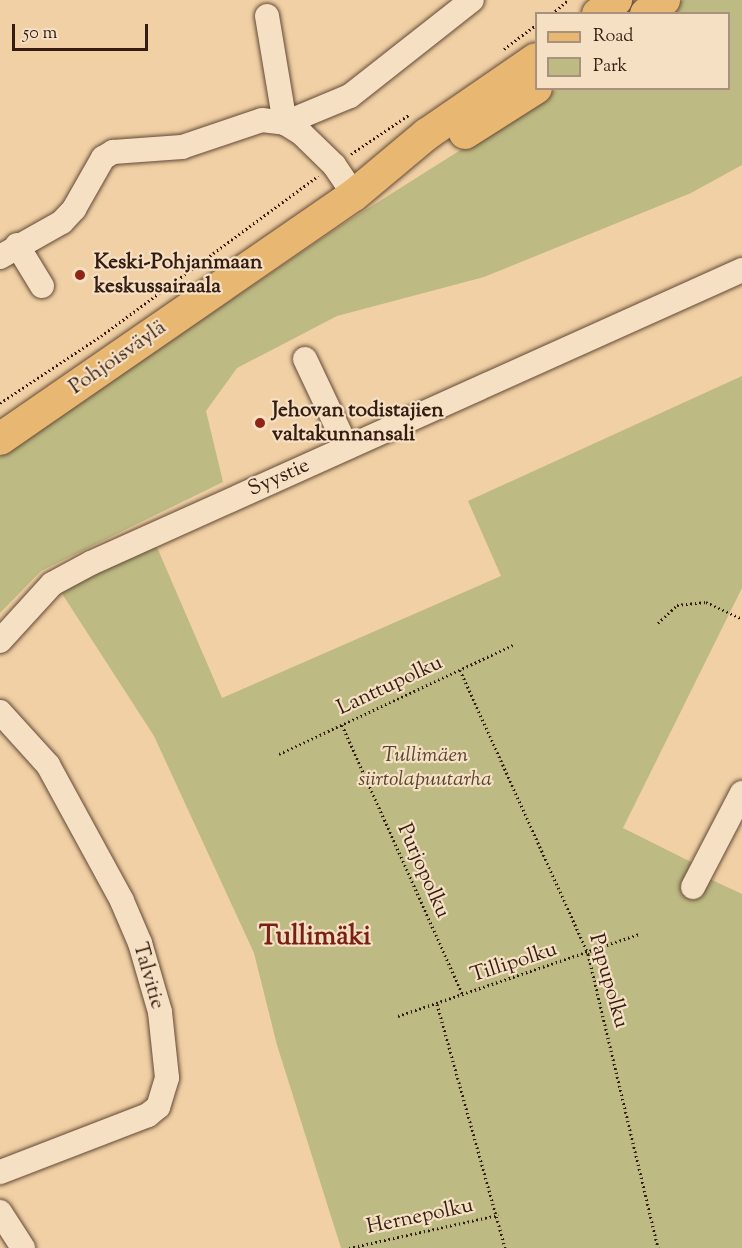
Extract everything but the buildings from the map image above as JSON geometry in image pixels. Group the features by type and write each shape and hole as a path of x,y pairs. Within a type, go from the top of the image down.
{"main road":[{"path":"601,12 616,0"},
{"path":"649,12 664,0"},
{"name":"Pohjoisväylä","path":"0,440 354,195 427,134 535,60"},
{"name":"Pohjoisväylä","path":"354,195 440,148 535,89"}],"street":[{"path":"42,286 9,251 62,222 74,209 103,158 113,152 182,147 262,120 285,123 350,96 472,0"},
{"path":"267,16 285,123 334,165 354,195"},
{"name":"Syystie","path":"0,641 52,584 143,538 742,270"},
{"path":"305,358 347,448"},
{"name":"Talvitie","path":"0,712 48,765 122,901 140,943 160,1012 167,1078 158,1107 148,1115 0,1172"},
{"path":"693,887 742,793"},
{"path":"0,1212 23,1248"}],"path":[{"path":"554,12 568,0"},
{"path":"502,50 535,26"},
{"path":"0,403 100,336 334,165 415,111"},
{"path":"658,623 677,605 706,602 742,619"},
{"name":"Lanttupolku","path":"279,754 513,645"},
{"name":"Papupolku","path":"460,670 588,954 658,1248"},
{"name":"Purjopolku","path":"342,725 463,995"},
{"name":"Tillipolku","path":"398,1016 588,954 639,934"},
{"path":"437,1004 498,1215 505,1248"},
{"name":"Hernepolku","path":"349,1248 498,1215"}],"green space":[{"path":"683,0 742,0 742,165 691,193 484,277 337,316 237,368 206,411 223,482 41,571 0,613 0,457 337,228 555,90 730,90 730,12 667,12"},
{"name":"Tullimäen siirtolapuutarha","path":"742,376 742,588 623,828 695,864 710,879 742,894 742,1248 341,1248 277,1045 254,953 154,736 59,589 156,545 222,698 501,576 468,501"}],"place":[{"name":"Keski-Pohjanmaan keskussairaala","path":"80,275"},
{"name":"Jehovan todistajien valtakunnansali","path":"260,423"}],"district":[{"name":"Tullimäki","path":"315,938"}]}
